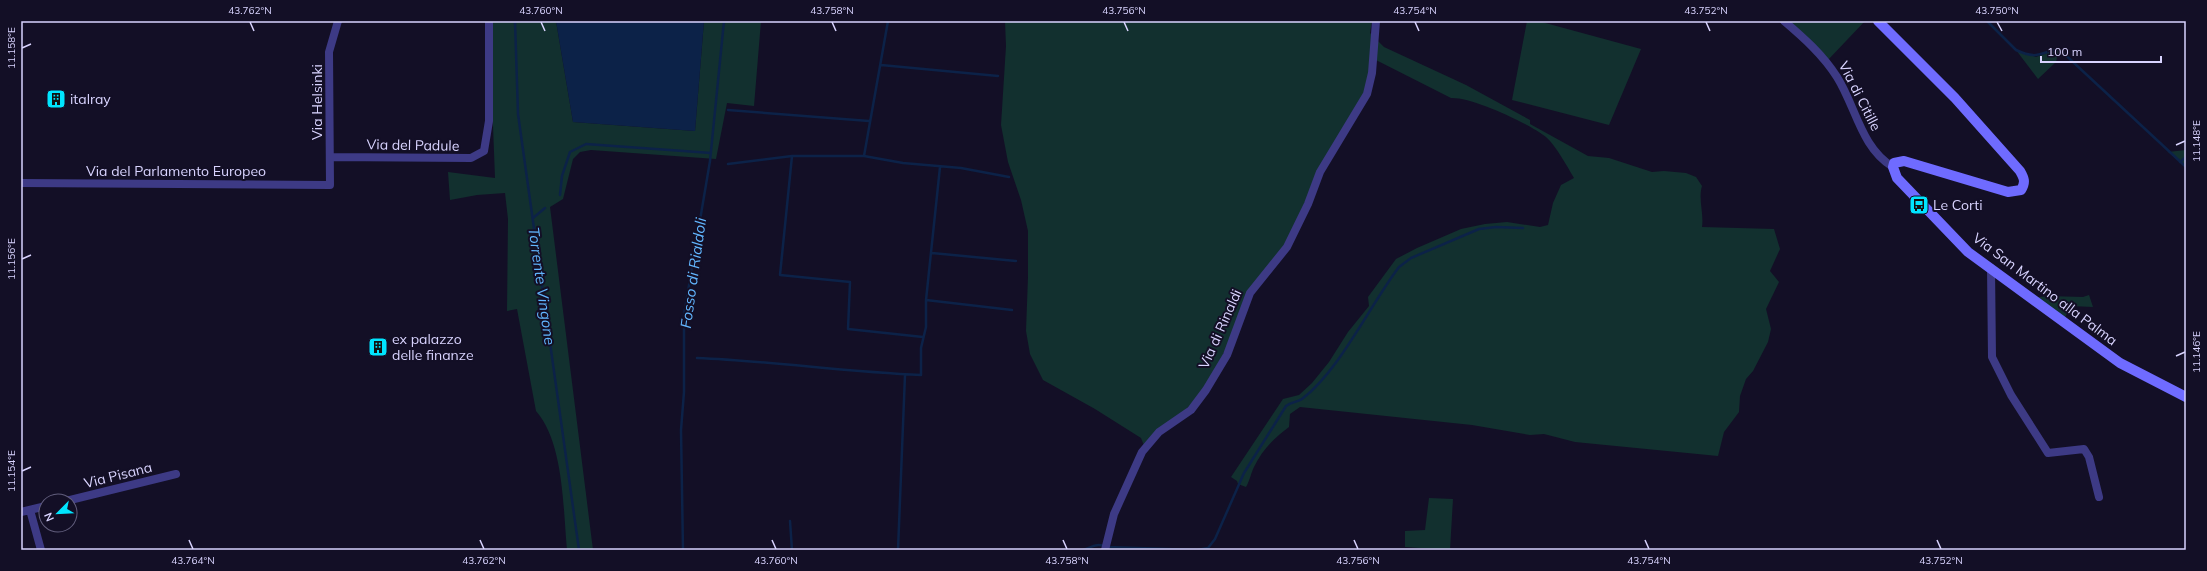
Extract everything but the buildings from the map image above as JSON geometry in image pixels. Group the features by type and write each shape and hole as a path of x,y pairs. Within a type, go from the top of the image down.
{"street":[{"name":"Via Helsinki","path":"330,185 329,52 338,21"},
{"name":"Via del Padule","path":"330,157 471,158 484,151 489,121 489,21"},
{"name":"Via di Rinaldi","path":"1103,549 1114,514 1142,452 1159,432 1191,410 1206,390 1226,355 1250,293 1287,247 1308,204 1320,172 1367,94 1372,73 1376,21"},
{"name":"Via di Citille","path":"1784,21 1829,64 1839,79 1875,152 1893,167"},
{"path":"1878,21 1955,98 2020,171 2024,178 2025,185 2022,190 2008,192 1904,161 1894,163 1893,167"},
{"name":"Via San Martino alla Palma","path":"1893,167 1897,178 1963,247 2120,363 2186,398"},
{"name":"Via del Parlamento Europeo","path":"21,183 330,185"},
{"path":"1991,268 1992,358 2011,395 2048,453 2084,449 2089,457 2099,497"},
{"name":"Via Pisana","path":"78,498 176,474"},
{"path":"21,512 38,508"},
{"path":"30,510 41,550"}],"green space":[{"path":"489,21 556,21 573,122 695,131 704,21 761,21 754,106 727,103 716,159 591,150 580,152 573,159 563,199 550,207 593,550 567,550 563,496 557,458 552,440 545,424 536,411 517,309 507,311 508,219 505,193 477,195 450,200 448,172 495,178"},
{"path":"1005,21 1372,21 1370,33 1384,47 1466,85 1530,120 1530,124 1588,156 1609,158 1652,172 1664,171 1686,173 1696,177 1702,186 1702,227 1774,229 1780,249 1770,271 1779,282 1766,309 1771,329 1768,342 1753,371 1746,379 1740,396 1739,412 1724,432 1718,456 1575,442 1544,434 1530,435 1472,425 1300,407 1290,414 1289,427 1273,440 1261,455 1254,467 1246,487 1238,484 1237,481 1231,477 1283,399 1299,395 1312,383 1329,362 1348,332 1369,306 1368,297 1396,259 1461,229 1485,224 1507,222 1540,227 1548,225 1553,203 1561,185 1574,178 1554,146 1538,131 1514,118 1486,106 1451,98 1372,58 1367,94 1320,172 1287,247 1258,281 1206,390 1145,448 1141,438 1095,409 1043,380 1030,354 1026,331 1028,231 1021,200 1008,162 1001,125 1006,46"},
{"path":"1527,21 1538,21 1641,49 1609,125 1512,100"},
{"path":"1784,21 1865,21 1827,61"},
{"path":"2059,49 2056,62 2038,79 2016,50 2036,57"},
{"path":"2186,150 2186,167 2168,152"},
{"path":"2089,295 2093,307 2071,306 2063,321 2031,298 2047,296 2083,297"},
{"path":"1429,498 1453,499 1450,550 1405,547 1405,531 1425,530"}],"water":[{"path":"556,21 704,21 695,131 573,122"}],"waterway":[{"name":"Torrente Vingone","path":"515,21 518,114 579,550"},
{"name":"Fosso di Rialdoli","path":"683,550 681,430 684,392 684,315 710,161 724,21"},
{"path":"864,156 888,21"},
{"name":"Fosso di Rialdoli","path":"1987,21 2016,50 2023,53 2038,55 2059,49 2186,167"},
{"path":"881,65 998,76"},
{"path":"728,110 869,121"},
{"path":"560,195 562,176 570,152 586,144 711,153"},
{"path":"792,156 780,275 850,282 848,329 923,337"},
{"path":"728,164 792,156 864,156 903,163 961,168 1009,177"},
{"name":"Fosso di Rialdoli","path":"2180,162 2186,157"},
{"path":"697,358 865,372 921,375 921,348 926,327 926,300 940,167"},
{"path":"533,218 545,208"},
{"path":"1083,550 1098,545 1108,547 1197,550 1208,548 1215,539 1244,473 1286,406 1299,401 1316,387 1342,355 1399,267 1411,258 1479,229 1496,227 1523,228"},
{"path":"932,253 1016,261"},
{"path":"926,300 1012,310"},
{"path":"898,550 905,375"},
{"path":"790,521 792,550"}],"place":[{"name":"italray","path":"56,99"},
{"name":"Le Corti","path":"1919,205"},
{"name":"ex palazzo delle finanze","path":"378,347"}]}
